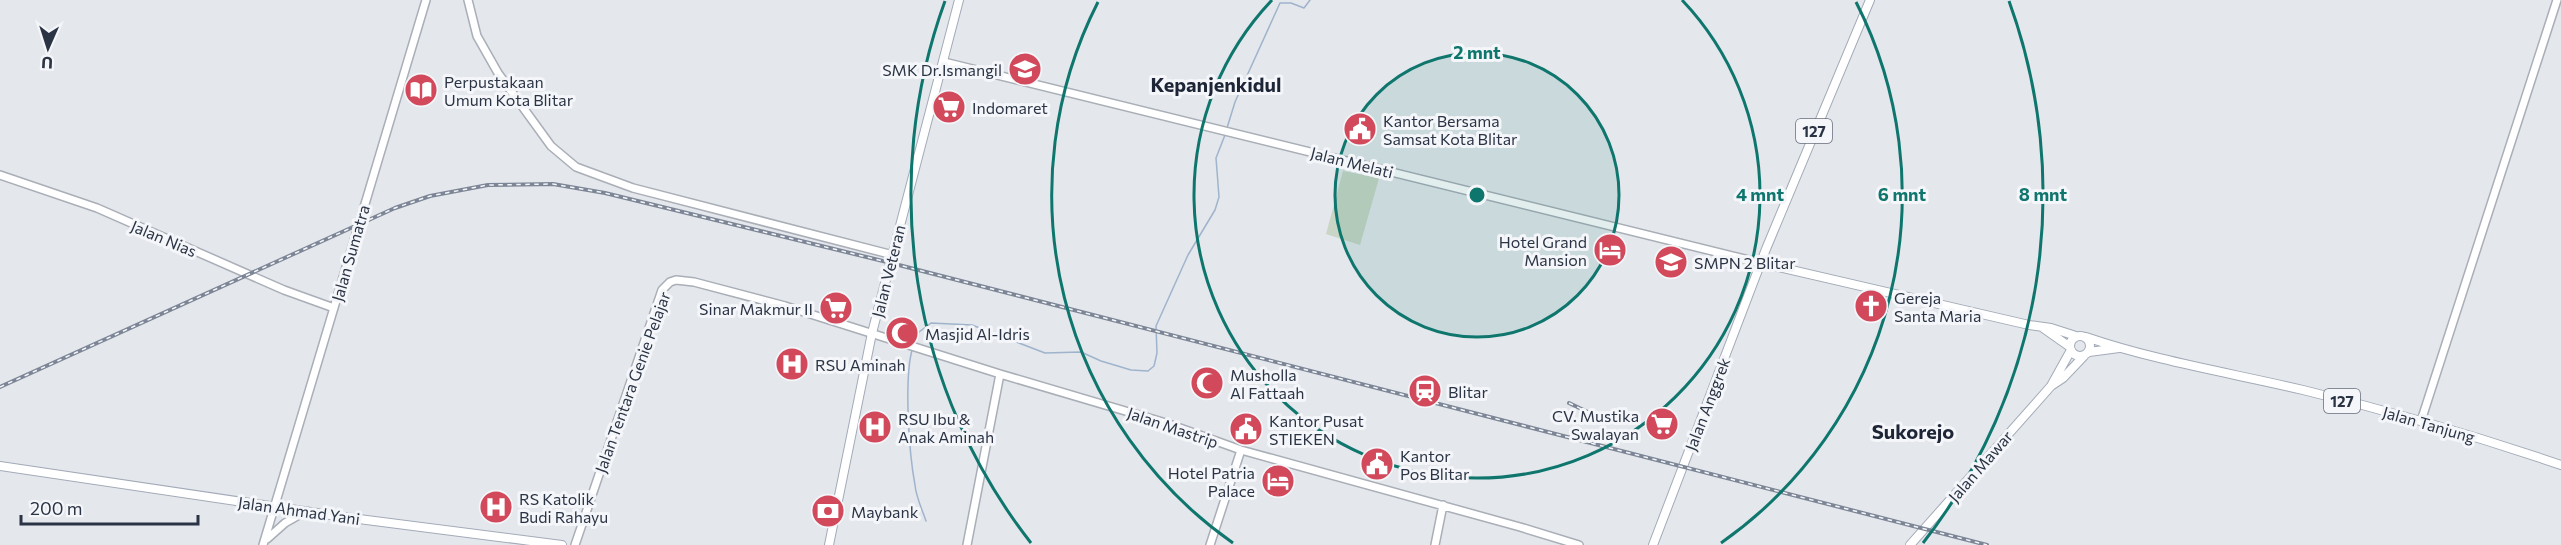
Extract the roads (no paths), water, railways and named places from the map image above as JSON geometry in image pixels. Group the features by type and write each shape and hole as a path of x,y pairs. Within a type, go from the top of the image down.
{"main road":[{"name":"Jalan Sumatra","path":"264,543 276,507 327,306 426,0"},
{"path":"468,0 477,36 482,46 529,117 556,152 573,165 590,174 633,188 892,255"},
{"name":"Jalan Veteran","path":"829,545 872,333 959,0"},
{"name":"127","path":"1870,0 1761,263 2086,337"},
{"path":"2421,421 2557,0"},
{"name":"Jalan Melati","path":"944,62 1761,263"},
{"name":"Jalan Nias","path":"0,175 97,208 327,306"},
{"name":"Jalan Anggrek","path":"1653,545 1761,263"},
{"name":"Jalan Tentara Genie Pelajar","path":"575,545 658,301 666,285 676,280 694,282 785,306 872,333"},
{"name":"127","path":"2042,327 2078,356 2086,354"},
{"name":"Jalan Mastrip","path":"872,333 999,374 1166,423 1241,450 1579,545"},
{"path":"2070,349 2071,340 2076,336"},
{"path":"2086,337 2090,342 2086,354"},
{"name":"Jalan Tanjung","path":"2086,337 2120,348 2306,391 2421,421 2561,465"},
{"name":"Jalan Tanjung","path":"2086,354 2120,348"},
{"name":"Jalan Mawar","path":"1910,545 2051,386 2070,349"},
{"name":"Jalan Mawar","path":"2051,386 2063,378 2086,354"},
{"path":"967,545 999,374"},
{"path":"1210,545 1241,450"},
{"name":"Jalan Ahmad Yani","path":"0,466 276,507 562,545"},
{"path":"1435,545 1443,506"},
{"path":"264,543 278,528 306,511"}],"waterway":[{"path":"1227,128 1235,102 1280,3 1291,3 1304,8 1310,0"},
{"path":"914,343 919,332 931,323 972,325 1045,353 1081,352 1131,370 1148,371 1154,366 1157,353 1156,326 1188,255 1215,210 1219,197 1216,158 1225,135"},
{"path":"912,350 908,380 909,436 916,490 926,521"}],"railway":[{"path":"0,387 395,208 430,196 488,185 553,184 605,193 891,263 1987,545"},
{"path":"1569,403 1594,415"}],"place":[{"name":"SMK Dr.Ismangil","path":"1025,69"},
{"name":"Perpustakaan Umum Kota Blitar","path":"421,90"},
{"name":"Indomaret","path":"949,107"},
{"name":"Kantor Bersama Samsat Kota Blitar","path":"1360,129"},
{"name":"Hotel Grand Mansion","path":"1610,250"},
{"name":"SMPN 2 Blitar","path":"1671,262"},
{"name":"Gereja Santa Maria","path":"1871,306"},
{"name":"Sinar Makmur II","path":"836,308"},
{"name":"Masjid Al-Idris","path":"902,333"},
{"name":"RSU Aminah","path":"792,364"},
{"name":"Musholla Al Fattaah","path":"1207,383"},
{"name":"Blitar","path":"1425,391"},
{"name":"CV. Mustika Swalayan","path":"1662,424"},
{"name":"RSU Ibu & Anak Aminah","path":"875,427"},
{"name":"Kantor Pusat STIEKEN","path":"1246,429"},
{"name":"Kantor Pos Blitar","path":"1377,464"},
{"name":"Hotel Patria Palace","path":"1278,481"},
{"name":"RS Katolik Budi Rahayu","path":"496,507"},
{"name":"Maybank","path":"828,511"}],"district":[{"name":"Kepanjenkidul","path":"1216,84"},
{"name":"Sukorejo","path":"1913,431"}]}
